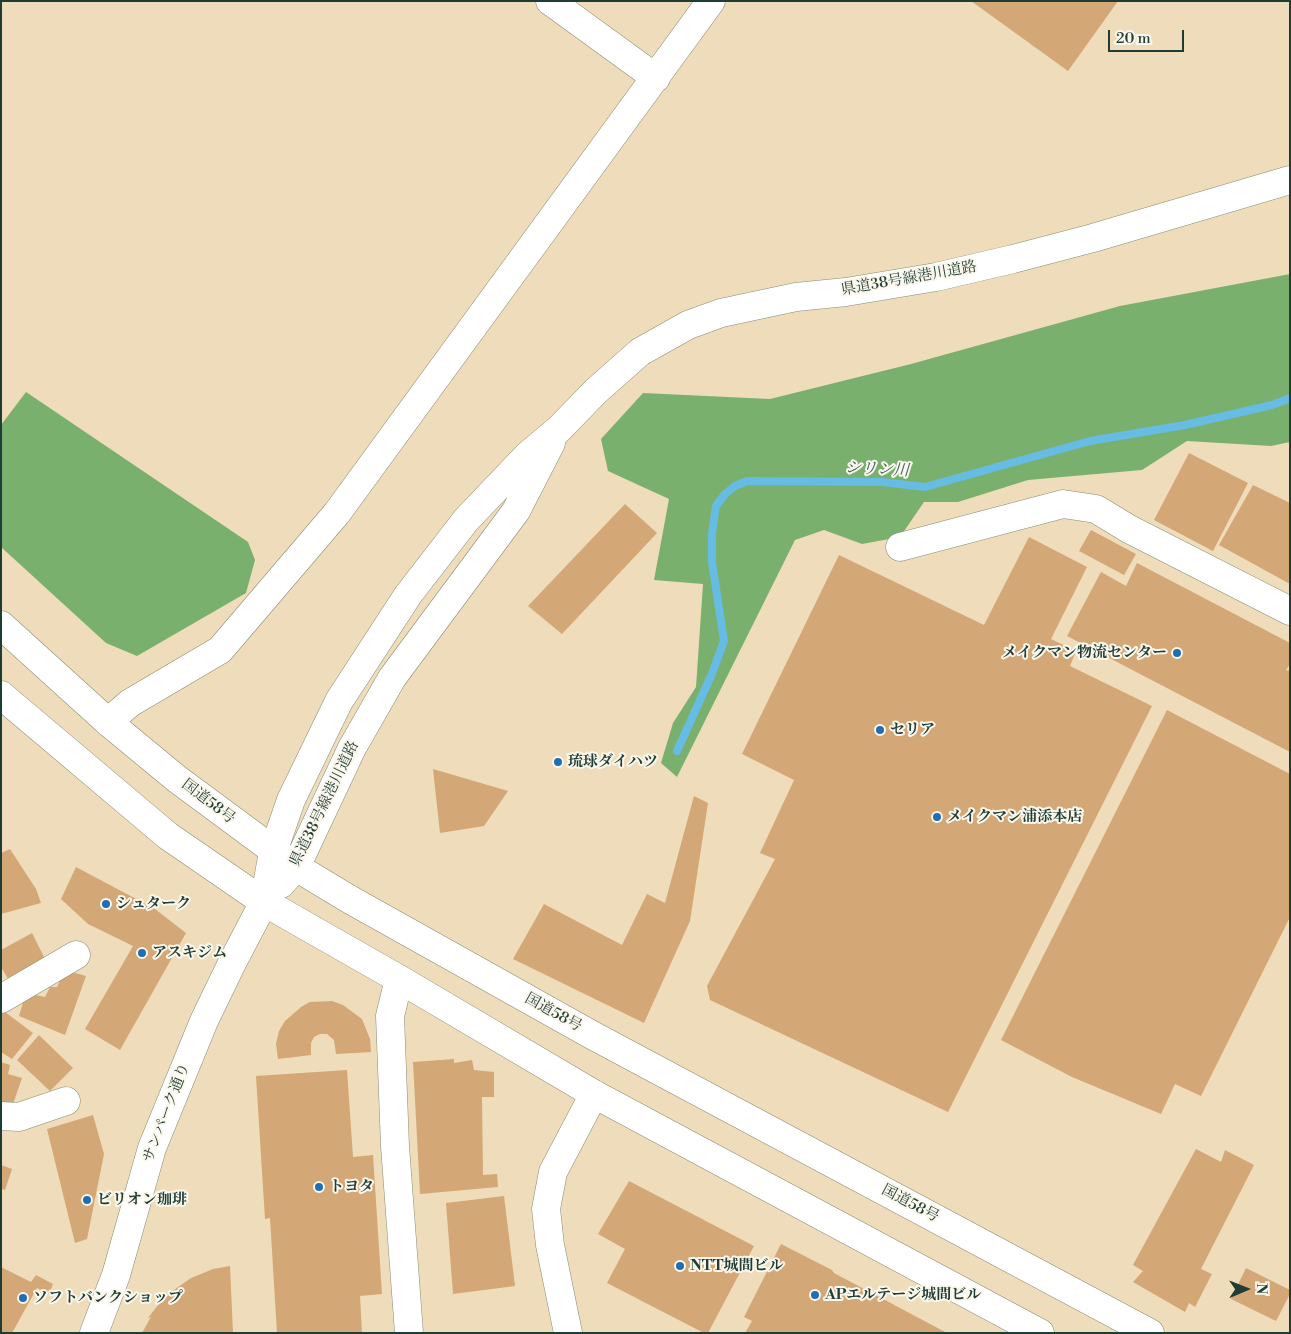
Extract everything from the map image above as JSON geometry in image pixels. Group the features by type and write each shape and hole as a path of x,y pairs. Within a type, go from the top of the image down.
{"main road":[{"path":"550,1 656,78"},
{"path":"108,722 130,703 220,650 337,513 711,1"},
{"name":"県道38号線港川道路","path":"264,902 273,852 291,800 339,702 408,595 466,520 528,455 559,429 596,391 640,352 688,325 721,313 796,297 846,292 936,277 1093,238 1290,180"},
{"name":"県道38号線港川道路","path":"264,902 296,867 352,748 392,678 516,512 559,429"},
{"path":"900,546 1063,504 1096,509 1129,529 1290,611"},
{"name":"国道58号","path":"1,625 108,722 177,779 273,852 296,867 349,899 592,1034 1150,1333"},
{"path":"2,697 168,836 264,902 594,1094 1040,1333"},
{"name":"サンパーク通り","path":"94,1333 116,1275 152,1148 204,1021 264,902"},
{"path":"1,999 76,955"},
{"path":"399,979 390,1016 395,1146 409,1333"},
{"path":"568,1333 550,1245 546,1209 553,1172 594,1094"},
{"path":"1,1116 18,1117 66,1101"}],"green space":[{"path":"1290,274 1290,442 1271,446 1187,441 1142,470 1028,480 958,502 924,502 900,537 862,544 824,530 795,540 677,777 661,763 673,723 696,687 703,584 654,580 669,499 608,471 601,439 643,393 770,399 911,364 1120,306"},
{"path":"26,392 248,542 255,560 246,593 137,656 106,643 1,547 1,425"}],"building":[{"path":"971,1 1118,1 1068,71"},
{"path":"1189,453 1248,483 1213,551 1154,520"},
{"path":"1253,485 1290,503 1290,584 1219,545"},
{"path":"625,504 657,533 562,634 528,606"},
{"path":"1091,530 1136,554 1124,575 1079,551"},
{"name":"メイクマン浦添本店","path":"1029,537 1087,567 1051,639 1076,651 1070,666 1152,706 948,1112 710,1000 707,986 775,859 760,853 794,780 742,754 839,555 984,625"},
{"name":"メイクマン物流センター","path":"1137,563 1290,643 1290,664 1286,670 1290,671 1290,752 1067,636 1101,572 1126,586"},
{"path":"1167,710 1290,774 1290,917 1201,1096 1175,1084 1161,1114 1072,1077 1001,1040"},
{"path":"433,769 508,791 484,826 440,833"},
{"path":"694,796 708,803 690,921 644,1023 513,959 544,904 622,945 647,894 665,903"},
{"path":"10,849 36,889 41,903 1,914 1,853"},
{"path":"76,867 155,909 186,933 120,1050 85,1029 133,946 88,924 61,899"},
{"path":"32,933 46,961 10,982 1,967 1,950"},
{"path":"65,970 86,976 65,1035 19,1016 26,993 45,997 50,987 57,987"},
{"path":"332,1001 343,1005 362,1019 370,1039 371,1052 336,1054 334,1040 327,1034 320,1034 314,1037 311,1043 311,1055 278,1059 276,1044 279,1031 285,1021 310,1002"},
{"path":"1,1009 33,1033 12,1059 1,1052"},
{"path":"39,1035 73,1068 50,1091 17,1060"},
{"path":"454,1059 454,1063 472,1060 474,1070 494,1072 494,1097 482,1097 483,1175 497,1174 498,1187 420,1194 413,1062"},
{"path":"1,1062 10,1065 8,1074 22,1078 12,1107 1,1104"},
{"name":"トヨタ","path":"347,1070 353,1157 373,1155 382,1294 360,1296 362,1333 277,1333 270,1218 265,1219 256,1076"},
{"path":"93,1115 104,1154 87,1239 75,1243 47,1129"},
{"path":"1196,1149 1221,1162 1225,1150 1254,1165 1201,1269 1212,1274 1195,1307 1189,1303 1185,1312 1133,1282 1143,1271 1133,1265"},
{"path":"1,1165 12,1169 5,1190 1,1189"},
{"name":"NTT城間ビル","path":"629,1181 754,1246 708,1333 704,1333 607,1283 625,1249 598,1234"},
{"path":"504,1196 515,1286 453,1294 446,1203"},
{"name":"APエルテージ城間ビル","path":"781,1244 947,1333 745,1333 752,1321 744,1317"},
{"path":"230,1266 233,1333 142,1333 151,1317 148,1318 158,1305 174,1290 191,1278 213,1269"},
{"path":"1,1267 31,1282 36,1275 53,1284 49,1294 37,1288 12,1333 1,1333"},
{"path":"1246,1268 1290,1290 1290,1294 1276,1321 1231,1299"}],"waterway":[{"name":"シリン川","path":"677,751 711,676 724,641 712,562 712,533 716,506 725,494 735,486 747,481 882,482 925,487 1090,441 1185,425 1272,405 1290,398"}],"place":[{"name":"メイクマン物流センター","path":"1177,653"},
{"name":"セリア","path":"880,730"},
{"name":"琉球ダイハツ","path":"558,762"},
{"name":"メイクマン浦添本店","path":"937,817"},
{"name":"シュターク","path":"106,904"},
{"name":"アスキジム","path":"142,953"},
{"name":"トヨタ","path":"319,1187"},
{"name":"ビリオン珈琲","path":"87,1200"},
{"name":"NTT城間ビル","path":"680,1266"},
{"name":"APエルテージ城間ビル","path":"815,1295"},
{"name":"ソフトバンクショップ","path":"23,1298"}]}
